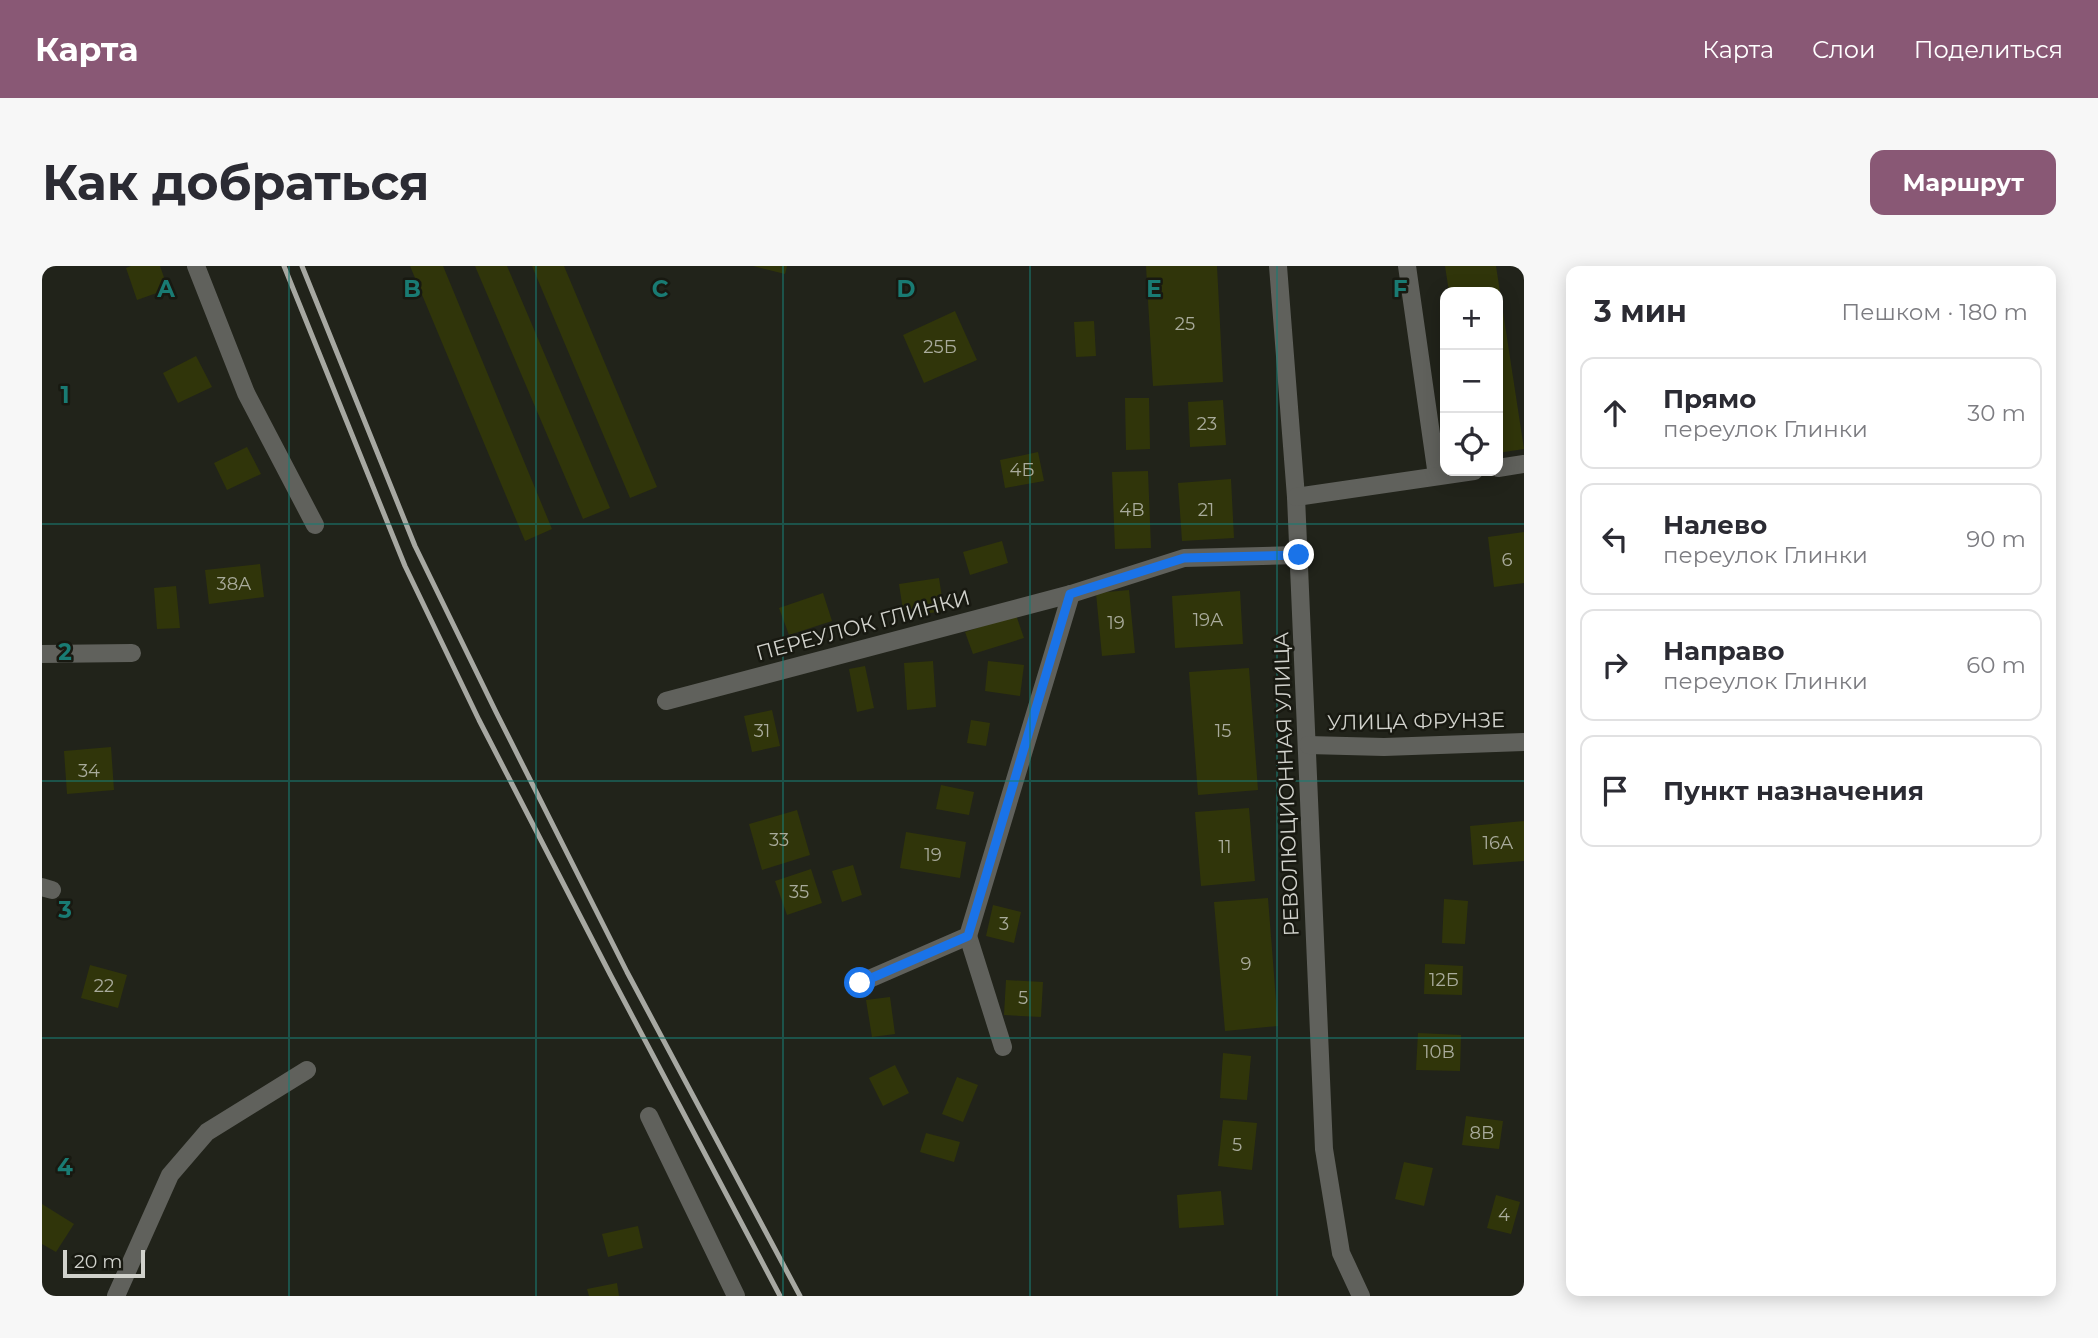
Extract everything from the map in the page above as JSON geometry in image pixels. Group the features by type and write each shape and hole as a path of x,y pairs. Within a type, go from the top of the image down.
{"street":[{"path":"196,266 246,393 315,524"},
{"name":"РЕВОЛЮЦИОННАЯ УЛИЦА","path":"1278,266 1296,497 1324,1149 1341,1253 1362,1296"},
{"path":"1407,266 1437,476"},
{"path":"1503,467 1524,464"},
{"path":"1296,497 1440,476"},
{"name":"ПЕРЕУЛОК ГЛИНКИ","path":"666,701 1070,594 1184,558 1299,555"},
{"path":"1003,1047 968,936 1070,594"},
{"path":"42,654 132,653"},
{"name":"УЛИЦА ФРУНЗЕ","path":"1308,745 1384,747 1524,742"},
{"path":"860,983 968,936"},
{"path":"116,1296 170,1175 177,1166 207,1132 307,1070"},
{"path":"649,1115 736,1296"}],"building":[{"path":"160,266 168,289 137,300 126,268"},
{"path":"410,266 443,266 552,529 525,541"},
{"path":"475,266 507,266 610,508 583,519"},
{"path":"532,266 564,266 657,487 630,498"},
{"path":"753,266 787,266 785,274"},
{"path":"1146,266 1217,266 1223,382 1153,386"},
{"path":"1445,266 1496,266 1499,287 1448,287"},
{"path":"955,311 977,360 924,383 903,335"},
{"path":"1503,312 1524,449 1503,452"},
{"path":"1094,321 1096,356 1076,357 1074,322"},
{"path":"196,356 212,387 178,403 163,373"},
{"path":"1125,398 1149,398 1150,449 1126,450"},
{"path":"1223,400 1226,445 1190,447 1188,402"},
{"path":"247,447 261,474 227,490 214,463"},
{"path":"1038,452 1044,481 1005,488 1000,460"},
{"path":"1148,471 1151,548 1115,549 1112,472"},
{"path":"1231,479 1234,538 1182,541 1178,483"},
{"path":"1524,532 1524,583 1494,587 1488,537"},
{"path":"1002,541 1008,563 970,575 963,552"},
{"path":"260,564 264,597 209,604 205,570"},
{"path":"939,578 944,611 904,617 899,584"},
{"path":"176,586 180,628 157,629 154,588"},
{"path":"1129,590 1135,653 1102,656 1096,593"},
{"path":"1240,591 1243,644 1175,648 1172,596"},
{"path":"823,593 832,621 789,635 779,608"},
{"path":"1016,615 1024,638 973,654 965,632"},
{"path":"933,661 936,707 907,710 904,663"},
{"path":"988,661 1024,665 1020,696 985,691"},
{"path":"865,666 874,708 857,712 849,669"},
{"path":"1249,668 1258,790 1198,795 1189,672"},
{"path":"772,710 780,746 752,752 744,716"},
{"path":"971,720 990,723 986,746 967,743"},
{"path":"111,747 114,790 67,794 64,751"},
{"path":"941,785 974,792 969,815 936,809"},
{"path":"1249,808 1255,881 1201,886 1195,812"},
{"path":"797,810 810,855 762,870 749,824"},
{"path":"1524,821 1524,861 1473,865 1470,826"},
{"path":"906,832 966,842 960,878 900,868"},
{"path":"853,865 862,895 842,902 832,871"},
{"path":"811,869 822,903 787,915 775,881"},
{"path":"1268,898 1278,1026 1225,1031 1214,902"},
{"path":"1444,899 1468,901 1465,944 1442,943"},
{"path":"993,905 1021,912 1014,943 986,936"},
{"path":"1425,964 1463,966 1462,995 1424,994"},
{"path":"90,965 127,975 118,1008 81,998"},
{"path":"1006,980 1043,982 1041,1017 1004,1015"},
{"path":"890,997 895,1034 872,1037 866,1000"},
{"path":"1418,1033 1461,1035 1460,1071 1416,1070"},
{"path":"1223,1053 1251,1056 1247,1100 1220,1098"},
{"path":"895,1065 909,1093 883,1106 869,1078"},
{"path":"957,1077 978,1085 963,1122 942,1114"},
{"path":"1466,1116 1503,1121 1499,1149 1462,1145"},
{"path":"1223,1120 1257,1123 1252,1170 1218,1166"},
{"path":"926,1133 960,1142 954,1162 920,1152"},
{"path":"1404,1162 1433,1168 1424,1206 1395,1199"},
{"path":"1221,1191 1224,1225 1179,1228 1177,1195"},
{"path":"1496,1195 1520,1202 1511,1234 1487,1228"},
{"path":"42,1204 74,1224 56,1252 42,1244"},
{"path":"638,1226 643,1248 608,1257 602,1234"},
{"path":"617,1283 619,1296 589,1296 587,1289"}],"railway":[{"path":"284,266 405,566 479,720 780,1296"},
{"path":"302,266 415,546 627,972 800,1296"}],"route":[{"path":"860,983 968,936 1070,594 1184,558 1299,555"}]}
